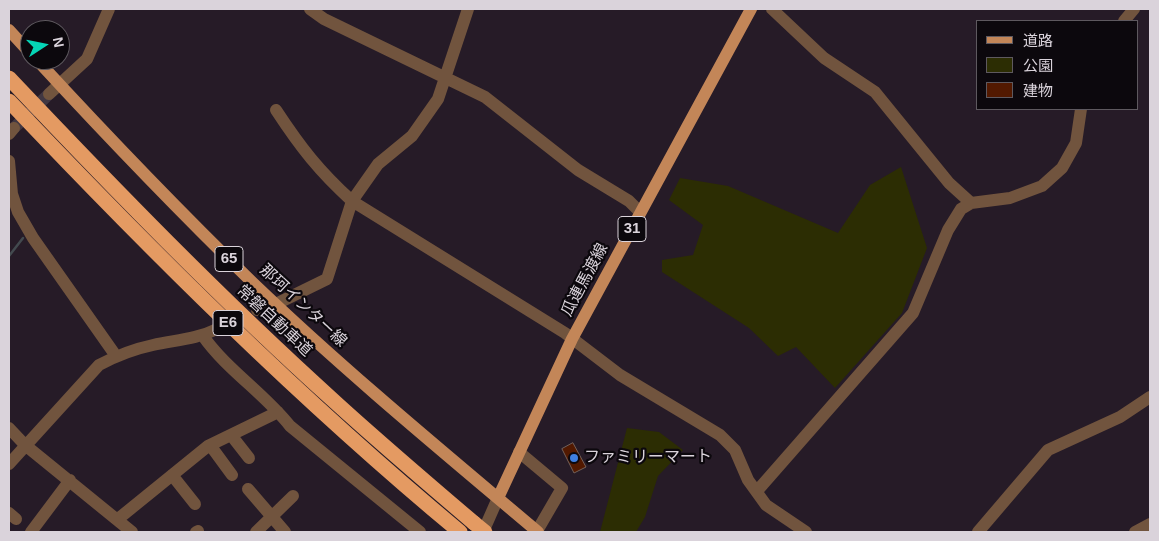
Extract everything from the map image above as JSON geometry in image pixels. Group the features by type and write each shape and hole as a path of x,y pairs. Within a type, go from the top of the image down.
{"highway":[{"path":"9,74 61,134"},
{"name":"常磐自動車道","path":"9,78 61,134 275,347 481,529"},
{"name":"常磐自動車道","path":"9,101 217,313 422,500 460,532"}],"main road":[{"name":"瓜連馬渡線","path":"498,498 572,339 751,9"},
{"path":"9,30 20,42"},
{"name":"那珂インター線","path":"46,70 158,189 276,304 387,405 498,498"},
{"path":"498,498 538,532"}],"street":[{"path":"49,94 87,59 109,9"},
{"path":"310,9 324,19 485,97 578,170 630,201 640,212"},
{"path":"257,310 276,304 327,279 352,202 378,164 412,136 438,99 444,76 468,9"},
{"path":"772,9 824,58 875,92 949,183 971,203"},
{"path":"1125,20 1134,9"},
{"path":"276,110 306,154 323,174 352,202 572,339 620,375 720,435 735,450 748,480 758,491 766,505 806,532"},
{"path":"758,491 913,313 948,230 961,209 971,203 1010,198 1042,186 1062,168 1076,143 1081,110"},
{"path":"9,161 12,194 18,212 33,238 116,356"},
{"path":"9,464 99,366 116,356 152,345 202,336 217,329"},
{"path":"202,336 214,352 278,412 290,426 420,532"},
{"path":"978,532 1048,450 1120,417 1150,397"},
{"path":"118,519 210,445 278,412"},
{"path":"9,428 25,445 132,532"},
{"path":"231,435 249,458"},
{"path":"210,445 232,475"},
{"path":"519,452 562,488 538,532"},
{"path":"172,475 195,504"},
{"path":"31,532 70,480"},
{"path":"248,489 285,532"},
{"path":"256,532 293,496"},
{"path":"481,529 498,498"},
{"path":"1135,532 1150,524"}],"green space":[{"path":"901,167 927,248 902,313 835,388 796,347 778,356 749,328 662,272 662,260 693,255 703,225 669,200 680,178 728,186 838,233 870,185"},
{"path":"627,428 659,432 683,450 658,476 645,517 636,532 600,532"}],"building":[{"name":"ファミリーマート","path":"573,443 586,467 574,473 562,449"}],"waterway":[{"path":"9,256 23,238"}],"tunnel":[{"path":"14,128 49,94"}],"place":[{"name":"ファミリーマート","path":"574,458"}]}
